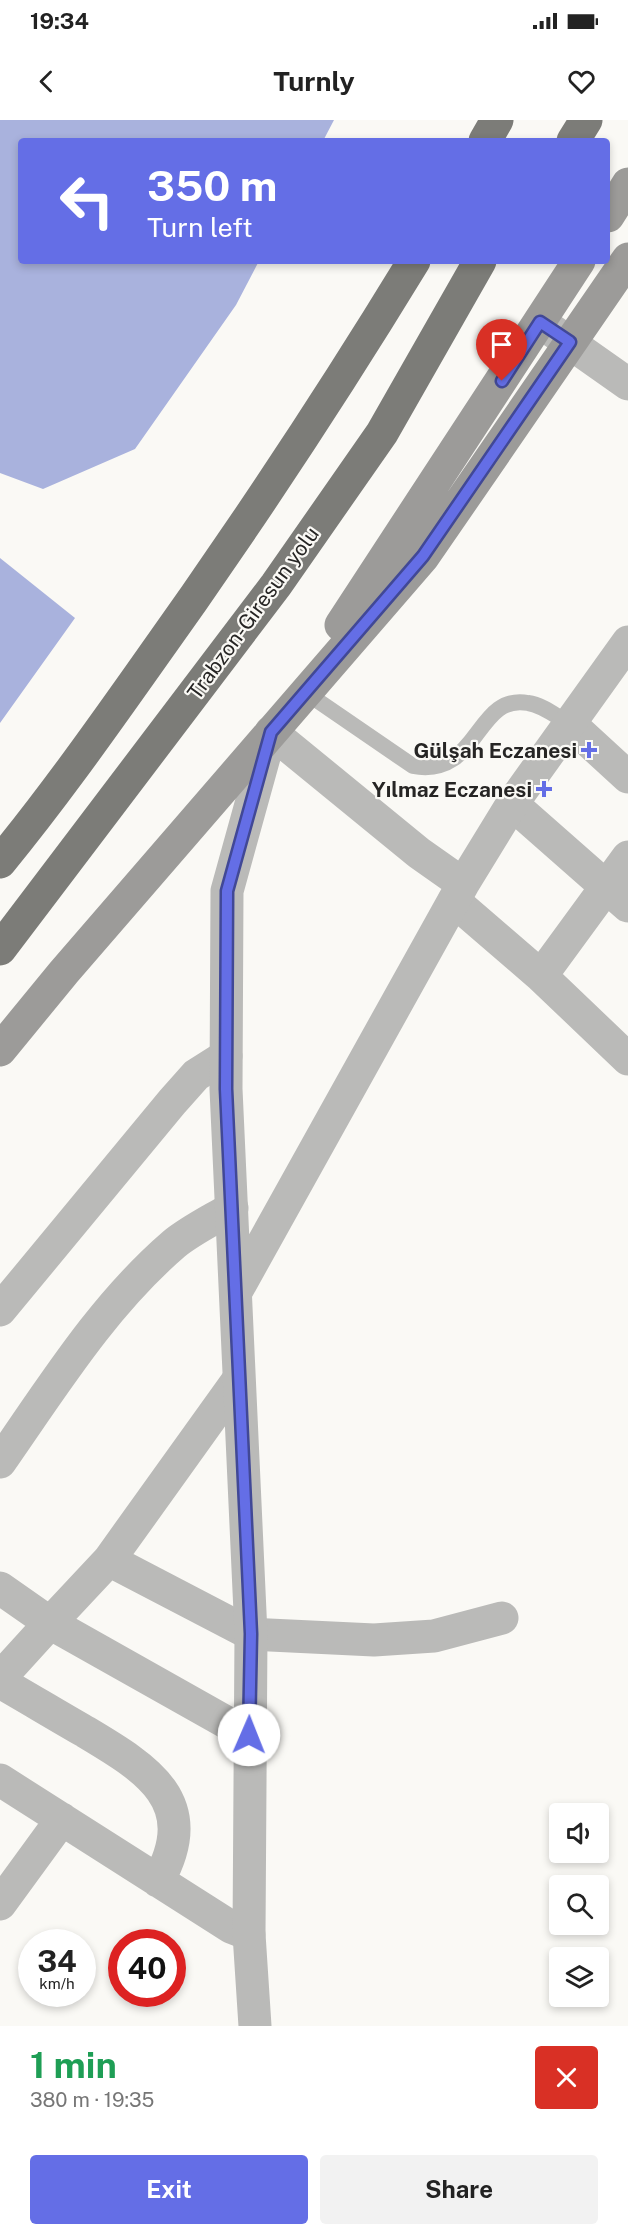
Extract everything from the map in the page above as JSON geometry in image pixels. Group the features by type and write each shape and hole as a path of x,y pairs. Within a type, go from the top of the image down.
{"highway":[{"path":"487,138 497,120"},
{"path":"550,138 560,120"},
{"path":"575,138 586,120"},
{"path":"0,862 49,803 198,594 292,455 412,264"},
{"name":"Trabzon-Giresun yolu","path":"0,949 276,585 382,434 478,264"},
{"path":"382,434 500,264"}],"main road":[{"path":"610,213 628,184"},
{"path":"0,1050 64,972 423,556 628,259"},
{"path":"271,732 577,264"}],"street":[{"path":"540,322 628,384"},
{"path":"237,1290 459,892 512,804 628,642"},
{"path":"570,724 628,777"},
{"path":"255,2026 249,1934 251,1634 238,1380 237,1290 226,1056 227,891 271,732 419,853 541,976 628,1059"},
{"path":"512,804 617,896"},
{"path":"541,976 617,896 628,857"},
{"path":"0,1310 196,1075 226,1056"},
{"path":"0,1462 62,1371 123,1296 176,1242 232,1208"},
{"path":"158,1881 172,1849 174,1832 169,1805 156,1782 144,1770 114,1749 0,1680 109,1560 238,1380"},
{"path":"109,1560 251,1634 374,1640 434,1636 502,1618"},
{"path":"0,1588 50,1623 249,1735"},
{"path":"0,1780 231,1928 249,1934"},
{"path":"0,1904 62,1819"}],"lane":[{"path":"305,692 413,766 424,768 446,765 454,759 493,713 509,704 518,702 534,704 570,724"}],"water":[{"path":"0,120 334,120 325,138 18,138 18,264 257,264 236,305 135,449 43,489 0,473"},
{"path":"0,558 75,618 0,723"}],"place":[{"name":"Gülşah Eczanesi","path":"589,750"},
{"name":"Yılmaz Eczanesi","path":"544,789"}],"route":[{"path":"249,1735 251,1634 226,1089 227,891 271,732 423,556 570,342 540,322 502,381"}]}
